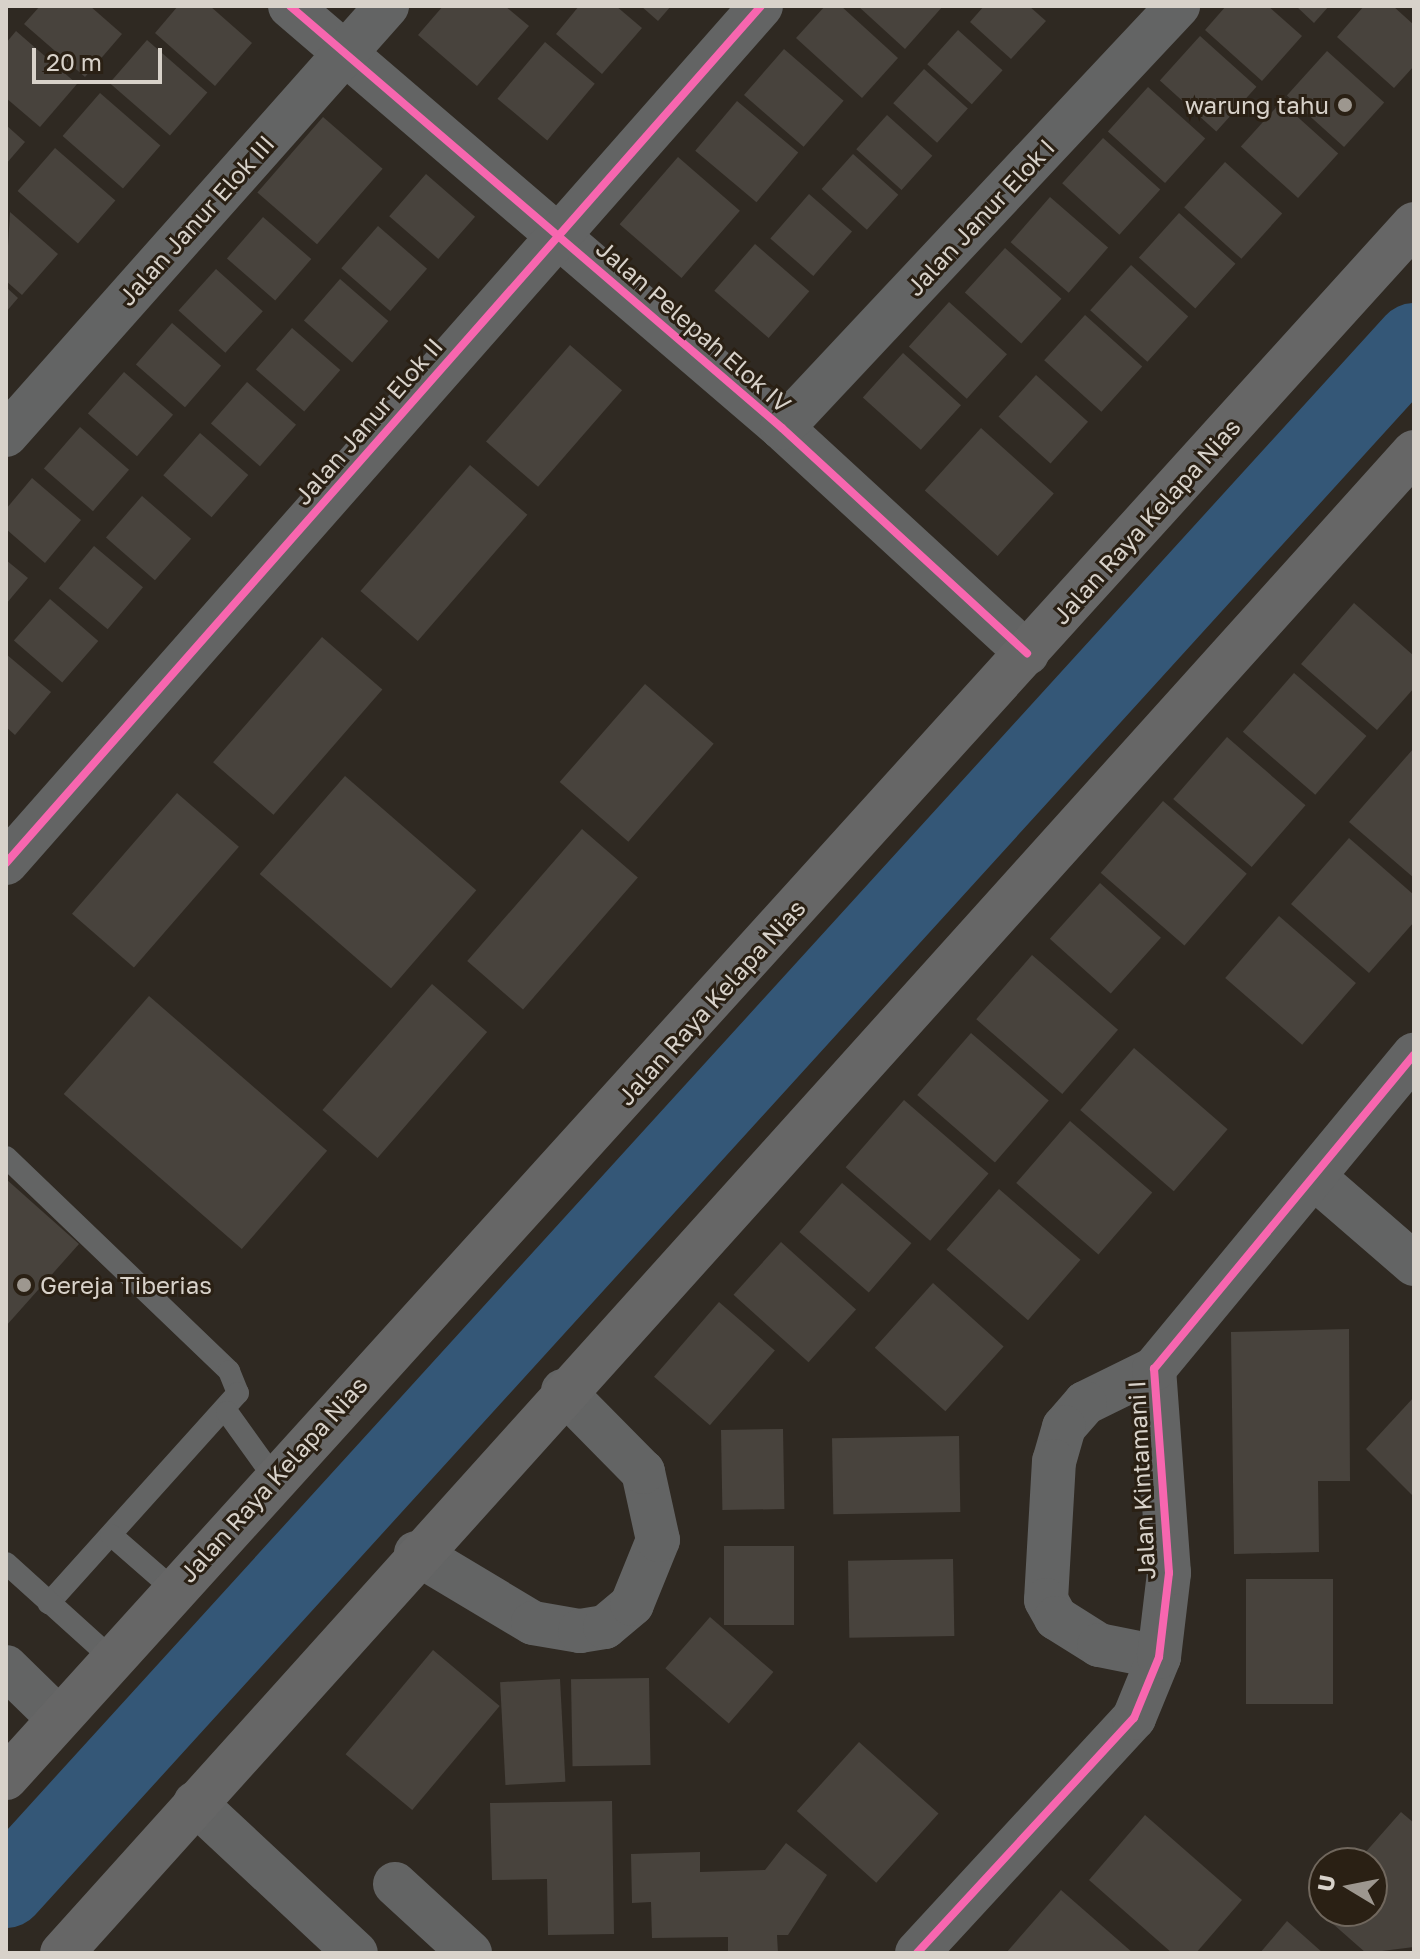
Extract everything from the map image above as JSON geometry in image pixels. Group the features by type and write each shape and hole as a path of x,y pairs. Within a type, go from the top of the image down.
{"main road":[{"name":"Jalan Raya Kelapa Nias","path":"6,1778 273,1476 1027,653 1414,224"},
{"path":"62,1953 416,1553 1414,452"}],"street":[{"name":"Jalan Pelepah Elok IV","path":"290,6 782,428 1027,653"},
{"name":"Jalan Janur Elok III","path":"6,435 387,6"},
{"name":"Jalan Janur Elok II","path":"6,863 761,6"},
{"name":"Jalan Janur Elok I","path":"782,428 1178,6"},
{"name":"Jalan Kintamani I","path":"917,1953 1134,1718 1159,1657 1169,1573 1154,1369 1316,1179 1414,1055"},
{"path":"1316,1179 1414,1264"},
{"path":"1154,1369 1085,1403 1064,1427 1054,1461 1046,1600 1056,1618 1099,1645 1159,1657"},
{"path":"416,1553 533,1623 580,1631 605,1627 632,1604 658,1540 643,1472 563,1391"},
{"path":"6,1667 58,1718"},
{"path":"195,1803 356,1953"},
{"path":"395,1884 470,1953"}],"lane":[{"path":"6,1157 229,1371 238,1393 227,1412 49,1603"},
{"path":"227,1412 273,1476"},
{"path":"111,1535 173,1589"},
{"path":"6,1563 110,1657"}],"building":[{"path":"40,6 90,6 122,34 85,77 24,24"},
{"path":"178,6 210,6 252,43 215,86 155,33"},
{"path":"443,6 505,6 529,26 477,86 418,35"},
{"path":"579,6 616,6 642,28 602,74 556,34"},
{"path":"641,6 671,6 658,21"},
{"path":"825,6 841,6 898,58 862,98 796,38"},
{"path":"858,6 943,6 905,49"},
{"path":"984,6 1029,6 1046,21 1011,59 970,22"},
{"path":"1226,6 1268,6 1302,36 1262,81 1205,30"},
{"path":"1296,6 1329,6 1314,23"},
{"path":"1364,6 1393,6 1414,25 1414,66 1394,88 1337,37"},
{"path":"958,30 1003,70 972,104 927,64"},
{"path":"16,31 77,84 40,127 6,98 6,43"},
{"path":"1200,36 1256,87 1216,131 1160,81"},
{"path":"147,40 207,92 170,136 110,83"},
{"path":"545,42 595,84 547,140 497,99"},
{"path":"784,49 844,101 804,147 744,95"},
{"path":"1327,51 1384,103 1344,147 1287,96"},
{"path":"924,69 968,108 937,143 893,103"},
{"path":"1148,87 1205,139 1165,183 1108,132"},
{"path":"100,93 160,145 123,189 63,136"},
{"path":"737,101 798,152 757,202 695,151"},
{"path":"1281,102 1338,154 1298,198 1241,147"},
{"path":"887,115 932,156 902,190 856,149"},
{"path":"323,117 383,169 317,244 257,192"},
{"path":"6,125 25,142 6,164"},
{"path":"1103,138 1160,190 1119,235 1062,183"},
{"path":"55,148 115,200 78,244 18,191"},
{"path":"853,154 898,195 867,230 822,189"},
{"path":"678,157 740,211 681,278 620,224"},
{"path":"1225,162 1282,214 1241,259 1184,207"},
{"path":"426,174 475,217 438,259 389,216"},
{"path":"809,194 852,231 813,276 770,239"},
{"path":"1050,197 1108,248 1069,293 1011,242"},
{"path":"10,212 58,254 22,295 6,281"},
{"path":"1179,213 1235,264 1195,308 1139,258"},
{"path":"263,217 311,259 275,300 227,259"},
{"path":"378,226 427,269 390,311 341,268"},
{"path":"755,244 809,291 769,338 714,291"},
{"path":"1005,248 1061,299 1021,343 965,293"},
{"path":"1131,265 1188,317 1147,362 1090,310"},
{"path":"216,269 263,311 225,353 179,311"},
{"path":"340,279 388,321 352,362 304,321"},
{"path":"6,287 18,298 6,312"},
{"path":"949,302 1007,354 967,399 909,347"},
{"path":"1085,315 1142,367 1101,412 1044,360"},
{"path":"172,323 221,366 185,407 136,365"},
{"path":"292,328 340,370 304,411 256,370"},
{"path":"570,345 622,390 538,487 486,442"},
{"path":"903,353 961,405 921,450 863,398"},
{"path":"124,372 173,415 137,456 88,414"},
{"path":"1036,375 1088,422 1051,463 999,417"},
{"path":"247,382 296,425 260,466 211,424"},
{"path":"80,427 129,470 93,511 44,469"},
{"path":"981,428 1054,494 998,556 925,490"},
{"path":"200,433 248,475 212,517 163,475"},
{"path":"470,465 527,515 418,641 360,591"},
{"path":"32,478 81,520 45,563 6,529 6,509"},
{"path":"142,496 191,539 155,580 106,538"},
{"path":"94,546 143,587 108,629 59,588"},
{"path":"6,560 28,578 6,604"},
{"path":"50,599 98,641 62,682 14,641"},
{"path":"1354,603 1414,656 1414,688 1377,730 1301,664"},
{"path":"322,637 382,689 273,815 213,762"},
{"path":"6,654 51,692 15,735 6,727"},
{"path":"1294,673 1366,736 1315,795 1243,732"},
{"path":"645,684 714,744 628,842 560,782"},
{"path":"1227,737 1305,805 1252,867 1173,799"},
{"path":"1414,748 1414,878 1349,822"},
{"path":"345,776 476,890 391,988 260,874"},
{"path":"177,793 239,847 134,968 72,914"},
{"path":"1163,801 1247,874 1184,946 1101,873"},
{"path":"582,829 638,878 523,1010 467,961"},
{"path":"1349,838 1414,895 1414,922 1369,973 1291,904"},
{"path":"1100,883 1161,938 1111,994 1050,939"},
{"path":"1279,916 1356,983 1302,1045 1225,978"},
{"path":"1032,955 1118,1030 1062,1094 976,1019"},
{"path":"432,984 487,1032 378,1158 322,1110"},
{"path":"149,996 327,1151 242,1249 64,1094"},
{"path":"971,1033 1049,1101 995,1162 917,1095"},
{"path":"1134,1048 1228,1129 1174,1191 1080,1110"},
{"path":"904,1100 989,1173 930,1241 846,1167"},
{"path":"1070,1121 1152,1193 1098,1254 1016,1183"},
{"name":"Gereja Tiberias","path":"6,1179 79,1244 6,1326"},
{"path":"842,1183 911,1243 869,1292 799,1232"},
{"path":"999,1189 1081,1260 1028,1320 947,1249"},
{"path":"781,1242 856,1310 809,1362 733,1295"},
{"path":"933,1283 1004,1347 945,1411 875,1348"},
{"path":"719,1302 775,1351 710,1425 654,1377"},
{"path":"1349,1329 1350,1481 1318,1481 1319,1552 1234,1554 1231,1332"},
{"path":"1414,1397 1414,1497 1366,1449"},
{"path":"783,1429 784,1509 722,1510 721,1430"},
{"path":"959,1436 960,1512 833,1514 832,1438"},
{"path":"724,1546 794,1546 794,1625 724,1625"},
{"path":"953,1559 954,1636 849,1638 848,1561"},
{"path":"1246,1579 1333,1579 1333,1704 1246,1704"},
{"path":"710,1617 773,1672 729,1723 665,1668"},
{"path":"433,1650 500,1706 412,1810 346,1754"},
{"path":"649,1678 651,1765 573,1766 571,1679"},
{"path":"560,1679 565,1782 505,1785 500,1682"},
{"path":"859,1742 939,1814 876,1883 797,1811"},
{"path":"612,1801 614,1934 548,1935 547,1879 492,1880 490,1803"},
{"path":"1401,1812 1414,1823 1414,1947 1366,1953 1336,1927 1388,1927 1388,1847 1370,1847"},
{"path":"1145,1815 1242,1900 1196,1953 1172,1953 1089,1880"},
{"path":"786,1843 827,1875 788,1935 777,1935 778,1953 728,1953 728,1937 652,1938 651,1902 632,1903 631,1854 700,1852 700,1872 765,1870"},
{"path":"1061,1890 1133,1953 1006,1953"},
{"path":"1287,1921 1323,1953 1260,1953"}],"waterway":[{"path":"6,1889 1414,342"}],"cycle path":[{"path":"290,6 782,428 1027,653"},
{"path":"6,863 761,6"},
{"path":"917,1953 1134,1718 1159,1657 1169,1573 1154,1369 1414,1055"}],"place":[{"name":"warung tahu","path":"1345,105"},
{"name":"Gereja Tiberias","path":"24,1285"}]}
